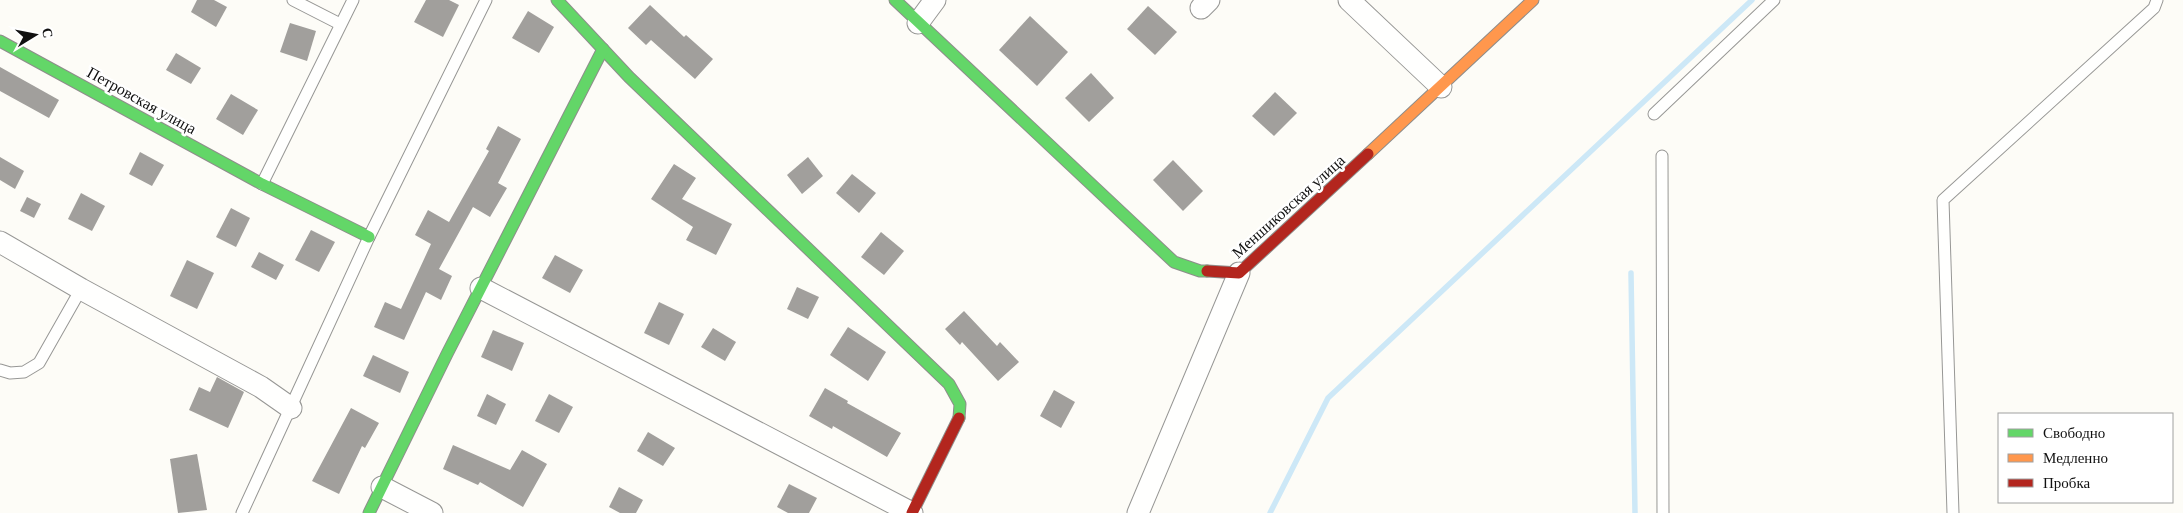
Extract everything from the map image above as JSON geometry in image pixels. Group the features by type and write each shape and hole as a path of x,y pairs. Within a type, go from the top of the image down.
{"street":[{"path":"481,288 912,513 959,420 960,404 949,384 629,77 558,0"},
{"name":"Меншиковская улица","path":"895,0 1174,262 1200,272 1239,272 1261,255 1533,0"},
{"path":"918,23 935,0"},
{"path":"1349,0 1440,87"},
{"name":"Петровская улица","path":"0,42 265,186 369,237"},
{"path":"369,513 603,49"},
{"path":"0,242 81,289 261,387 291,408"},
{"path":"1138,513 1239,272"},
{"path":"382,487 432,513"}],"lane":[{"path":"293,0 340,24"},
{"path":"265,186 353,0"},
{"path":"242,513 369,237 486,0"},
{"path":"1654,114 1774,0"},
{"path":"1953,513 1943,200 2154,8 2157,0"},
{"path":"1662,156 1663,513"},
{"path":"0,370 10,373 24,372 39,362 81,289"}],"building":[{"path":"197,0 214,0 227,7 216,27 191,12"},
{"path":"426,0 449,0 459,5 443,37 414,22"},
{"path":"650,5 684,37 686,35 713,59 695,79 651,40 646,45 628,28"},
{"path":"1148,6 1177,32 1155,55 1127,29"},
{"path":"528,11 554,27 539,53 512,38"},
{"path":"1030,16 1068,52 1037,86 999,50"},
{"path":"290,23 316,31 307,61 280,52"},
{"path":"176,53 201,68 191,84 166,70"},
{"path":"0,67 59,100 49,118 0,91"},
{"path":"1091,73 1114,98 1089,122 1065,98"},
{"path":"1275,92 1297,113 1274,136 1252,116"},
{"path":"231,94 258,110 243,135 216,119"},
{"path":"498,126 521,139 498,183 507,188 490,217 473,207 439,269 452,276 441,300 426,292 404,340 374,327 385,302 401,309 431,244 415,235 428,210 449,222 489,151 486,149"},
{"path":"140,152 164,165 152,186 129,174"},
{"path":"0,157 24,171 15,189 0,180"},
{"path":"808,157 823,176 802,194 787,175"},
{"path":"1173,160 1203,191 1183,211 1153,180"},
{"path":"674,164 696,178 682,199 732,224 716,255 686,240 693,227 651,199"},
{"path":"852,174 876,193 859,213 836,193"},
{"path":"81,193 105,206 92,231 68,219"},
{"path":"27,197 41,204 34,218 20,211"},
{"path":"231,208 250,218 236,247 216,237"},
{"path":"311,230 335,242 319,272 295,260"},
{"path":"881,232 904,251 884,275 861,257"},
{"path":"259,252 284,265 276,280 251,267"},
{"path":"555,255 583,270 570,293 542,278"},
{"path":"187,260 214,273 197,309 170,296"},
{"path":"797,287 819,297 808,319 787,309"},
{"path":"659,302 684,314 669,345 644,333"},
{"path":"964,311 997,346 1000,342 1019,362 998,381 962,342 960,345 945,329"},
{"path":"848,327 886,352 868,381 830,355"},
{"path":"713,328 736,342 725,361 701,347"},
{"path":"493,330 524,343 512,371 481,357"},
{"path":"373,355 409,372 400,393 363,376"},
{"path":"217,377 244,392 228,428 189,410 199,387 210,392"},
{"path":"825,388 848,401 847,403 901,433 887,457 833,426 832,429 809,416"},
{"path":"1054,390 1075,402 1061,428 1040,416"},
{"path":"487,394 506,404 496,425 477,416"},
{"path":"549,394 573,407 559,433 535,421"},
{"path":"351,408 379,423 365,448 362,446 339,494 312,481"},
{"path":"648,432 675,448 663,466 637,451"},
{"path":"453,445 510,470 522,450 547,464 523,507 480,482 478,485 443,469"},
{"path":"197,454 207,510 178,513 170,459"},
{"path":"789,484 817,498 809,513 788,513 777,507"},
{"path":"619,487 643,500 636,513 620,513 609,507"}],"waterway":[{"path":"1270,513 1328,398 1752,0"},
{"path":"1631,273 1635,513"}],"traffic: fast":[{"path":"557,0 629,77 949,384 960,404 959,418"},
{"path":"895,0 1174,262 1200,271 1207,271"},
{"path":"0,41 262,184 369,237"},
{"path":"369,513 447,354 603,49"}],"traffic: slow":[{"path":"1368,154 1533,0"}],"traffic: jam":[{"path":"1207,271 1239,273 1368,154"},
{"path":"912,513 959,418"}]}
